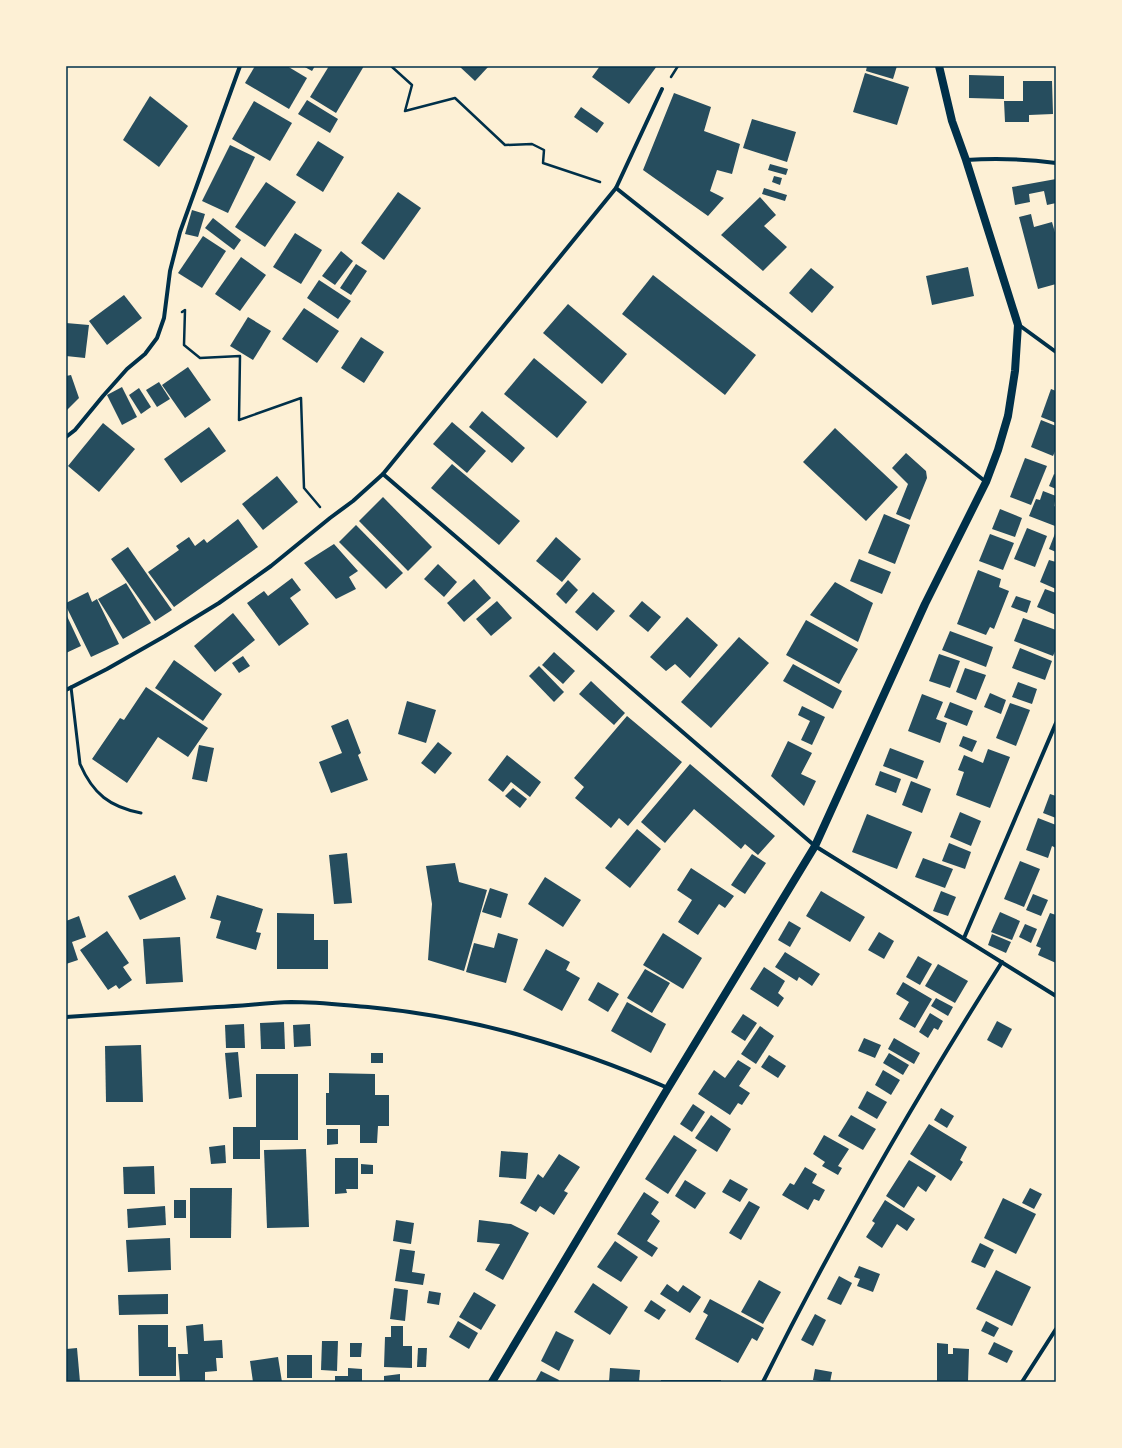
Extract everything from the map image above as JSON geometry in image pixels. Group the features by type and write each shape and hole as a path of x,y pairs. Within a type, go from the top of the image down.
{"main road":[{"path":"492,1382 815,846 925,604 986,482 998,450 1008,416 1015,371 1018,325 966,160 952,121 939,66"}],"street":[{"path":"66,437 75,430 127,369 145,354 157,338 164,318 170,271 180,232 240,66"},
{"path":"66,690 165,636 272,566 353,501 383,474 616,188 662,89"},
{"path":"966,160 996,158 1056,162"},
{"path":"616,188 986,482"},
{"path":"1018,325 1056,352"},
{"path":"383,474 815,846 1056,996"},
{"path":"964,938 1056,723"},
{"path":"763,1382 848,1218 936,1068 1002,962"},
{"path":"66,1017 291,1002 341,1004 390,1009 488,1026 534,1039 580,1053 624,1069 668,1088"},
{"path":"1022,1382 1056,1329"}],"lane":[{"path":"71,687 80,764 91,786 111,804 141,814"}],"path":[{"path":"391,66 412,85 405,111 454,98 505,145 532,144 544,150 543,163 616,188"},
{"path":"164,318 185,310 184,345 200,358 240,356 239,420 301,398 304,488 330,518"}],"building":[{"path":"255,66 287,66 307,78 289,109 245,83"},
{"path":"303,66 315,66 312,71"},
{"path":"329,66 364,66 336,113 310,97"},
{"path":"459,66 489,66 475,81"},
{"path":"600,66 657,66 629,104 592,77"},
{"path":"867,66 897,66 893,79 866,71"},
{"path":"865,73 909,87 897,125 853,112"},
{"path":"969,75 1004,76 1004,99 969,98"},
{"path":"1023,81 1052,81 1053,114 1029,115 1029,122 1005,122 1004,101 1023,101"},
{"path":"674,93 711,107 704,131 740,144 732,174 717,170 710,191 724,198 708,216 643,170"},
{"path":"150,96 188,126 159,167 123,140"},
{"path":"307,100 338,119 330,133 298,114"},
{"path":"254,101 292,123 270,161 232,139"},
{"path":"581,107 604,123 597,133 574,117"},
{"path":"752,119 796,132 787,162 743,148"},
{"path":"318,141 344,157 323,192 296,175"},
{"path":"230,145 255,157 228,213 202,201"},
{"path":"770,164 788,169 786,175 768,170"},
{"path":"774,176 782,178 780,185 772,182"},
{"path":"1056,179 1056,203 1047,205 1044,191 1029,194 1030,202 1015,205 1012,187"},
{"path":"266,182 296,202 265,247 235,227"},
{"path":"764,188 787,195 785,201 762,194"},
{"path":"398,192 421,208 384,260 361,243"},
{"path":"760,197 776,215 764,226 787,247 763,271 721,235"},
{"path":"192,210 205,214 198,237 185,234"},
{"path":"1031,214 1034,227 1052,222 1056,236 1056,284 1038,289 1019,217"},
{"path":"213,218 241,240 234,250 205,228"},
{"path":"295,233 322,250 301,284 273,267"},
{"path":"203,236 226,251 202,288 178,273"},
{"path":"341,251 353,261 335,285 322,276"},
{"path":"241,257 266,275 240,311 215,294"},
{"path":"356,264 367,271 351,295 340,288"},
{"path":"968,267 974,296 932,305 926,276"},
{"path":"811,268 834,287 812,313 789,293"},
{"path":"653,275 756,355 725,395 622,314"},
{"path":"319,280 351,301 338,319 307,298"},
{"path":"124,295 142,318 107,345 89,321"},
{"path":"568,304 627,354 602,384 543,333"},
{"path":"304,308 339,331 317,363 282,339"},
{"path":"248,317 271,331 253,360 230,346"},
{"path":"66,323 89,325 85,358 66,356"},
{"path":"361,337 384,352 364,383 341,368"},
{"path":"534,358 587,402 557,438 504,394"},
{"path":"188,367 211,400 185,418 162,385"},
{"path":"71,375 79,398 66,411 66,376"},
{"path":"159,382 170,399 157,407 146,390"},
{"path":"122,387 137,417 122,425 107,395"},
{"path":"139,388 151,407 141,414 129,395"},
{"path":"1051,389 1056,391 1056,423 1041,417"},
{"path":"482,411 525,448 512,463 469,427"},
{"path":"1041,420 1056,426 1056,449 1053,456 1031,447"},
{"path":"452,422 486,451 467,473 433,444"},
{"path":"103,423 135,449 99,492 68,466"},
{"path":"209,427 226,451 181,483 164,459"},
{"path":"835,428 898,487 866,521 803,462"},
{"path":"906,453 926,471 927,478 910,520 896,514 908,484 892,468"},
{"path":"1025,458 1047,466 1031,505 1010,497"},
{"path":"452,464 520,521 499,545 431,488"},
{"path":"1054,474 1056,475 1056,489 1049,486"},
{"path":"277,476 298,502 263,530 242,504"},
{"path":"1043,491 1056,496 1054,506 1056,507 1055,526 1029,516 1036,499 1040,500"},
{"path":"383,497 432,547 408,571 359,521"},
{"path":"1000,509 1022,518 1015,537 992,529"},
{"path":"884,514 910,525 895,564 868,553"},
{"path":"238,519 258,547 174,607 148,572 179,550 176,546 189,537 195,546 204,539 207,543"},
{"path":"356,525 403,573 386,589 339,542"},
{"path":"1027,528 1047,536 1035,567 1014,559"},
{"path":"1056,531 1056,552 1049,549"},
{"path":"990,534 1014,543 1003,570 979,561"},
{"path":"556,537 581,559 562,582 536,561"},
{"path":"334,544 358,571 349,577 356,589 336,599 304,563"},
{"path":"128,547 172,610 155,621 111,559"},
{"path":"859,559 891,572 882,594 850,581"},
{"path":"1049,560 1056,562 1056,589 1040,582"},
{"path":"438,564 457,582 444,597 424,579"},
{"path":"978,570 1001,579 999,587 1009,591 994,629 990,627 986,635 957,624"},
{"path":"292,578 301,590 290,598 309,624 279,646 247,603 264,591 268,596"},
{"path":"474,579 491,598 464,622 447,603"},
{"path":"568,580 578,590 566,604 556,594"},
{"path":"835,582 873,603 858,642 810,615"},
{"path":"126,583 151,623 123,639 98,599"},
{"path":"1045,589 1056,593 1056,615 1037,607"},
{"path":"88,592 92,602 97,599 119,644 91,657 66,606 66,603"},
{"path":"593,592 615,611 597,631 575,612"},
{"path":"1016,596 1031,601 1027,613 1011,607"},
{"path":"497,601 512,618 491,636 476,619"},
{"path":"642,601 661,617 648,632 629,616"},
{"path":"233,613 255,640 215,672 194,646"},
{"path":"66,614 81,646 66,653"},
{"path":"687,617 718,645 690,678 675,664 666,671 650,657"},
{"path":"1023,618 1056,630 1056,649 1053,656 1014,641"},
{"path":"806,620 858,649 839,684 786,655"},
{"path":"950,631 993,647 986,667 942,650"},
{"path":"739,637 769,663 711,728 681,702"},
{"path":"1020,648 1052,661 1045,680 1012,668"},
{"path":"554,652 575,671 563,684 542,665"},
{"path":"939,654 960,661 950,688 929,681"},
{"path":"243,656 250,666 239,673 232,663"},
{"path":"174,660 222,694 203,721 155,688"},
{"path":"793,664 842,691 833,709 783,681"},
{"path":"539,666 564,692 554,702 529,676"},
{"path":"965,668 986,675 976,700 956,692"},
{"path":"591,681 625,713 614,725 579,694"},
{"path":"1018,682 1037,689 1032,704 1012,697"},
{"path":"146,687 208,728 188,757 158,737 127,783 92,759 120,718 124,720"},
{"path":"990,693 1006,700 1001,714 984,707"},
{"path":"922,694 943,702 936,719 947,723 940,743 908,731"},
{"path":"407,701 436,710 426,743 398,734"},
{"path":"950,702 973,711 967,726 944,717"},
{"path":"1010,703 1030,710 1016,746 996,738"},
{"path":"802,706 825,717 812,745 801,740 810,721 798,715"},
{"path":"627,716 682,762 628,826 619,818 611,828 575,798 584,787 574,778"},
{"path":"348,719 361,753 358,755 368,780 331,793 319,762 342,753 331,726"},
{"path":"963,736 977,741 972,752 959,746"},
{"path":"788,741 812,753 801,774 816,781 804,806 771,776"},
{"path":"438,742 452,753 435,774 421,763"},
{"path":"199,745 214,748 207,782 192,779"},
{"path":"890,748 924,761 917,779 883,766"},
{"path":"988,749 1010,757 990,808 956,795 964,772 958,770 964,755 983,763"},
{"path":"507,755 541,782 530,797 511,782 503,792 488,780"},
{"path":"690,764 775,836 758,855 745,844 741,849 694,809 665,843 641,822"},
{"path":"880,771 901,779 896,793 875,785"},
{"path":"911,781 931,789 922,813 902,805"},
{"path":"513,788 527,799 520,808 505,796"},
{"path":"1050,794 1056,796 1056,818 1043,813"},
{"path":"960,812 981,821 971,846 950,837"},
{"path":"867,814 912,832 897,869 852,852"},
{"path":"1038,818 1056,825 1056,848 1052,846 1048,858 1026,850"},
{"path":"637,829 661,849 630,888 605,868"},
{"path":"949,843 971,852 965,869 942,861"},
{"path":"347,853 352,903 334,904 329,855"},
{"path":"752,854 766,863 745,894 731,885"},
{"path":"923,858 953,869 945,888 915,877"},
{"path":"1020,861 1040,869 1024,907 1004,899"},
{"path":"455,863 459,882 487,890 464,971 428,960 432,904 426,866"},
{"path":"691,868 734,896 725,908 719,904 698,935 678,922 692,900 677,890"},
{"path":"175,875 186,899 140,920 128,896"},
{"path":"545,877 581,900 563,927 528,904"},
{"path":"490,888 508,894 501,918 482,912"},
{"path":"821,891 865,917 850,942 806,916"},
{"path":"941,891 956,897 948,916 933,911"},
{"path":"1033,894 1048,900 1041,916 1026,910"},
{"path":"217,895 263,909 256,932 261,933 256,950 216,938 221,921 210,918"},
{"path":"1000,912 1020,921 1012,940 991,932"},
{"path":"277,913 314,914 314,940 328,940 328,969 277,969"},
{"path":"1050,913 1056,915 1056,963 1038,955 1041,948 1036,946"},
{"path":"79,916 86,937 72,942 78,960 66,964 66,921"},
{"path":"789,921 801,928 790,947 778,940"},
{"path":"1025,924 1037,929 1031,943 1019,937"},
{"path":"107,931 129,963 123,967 132,980 119,989 116,985 108,990 80,950"},
{"path":"879,932 894,941 884,959 868,950"},
{"path":"498,933 518,939 506,983 466,972 474,943 494,948"},
{"path":"663,933 702,958 683,989 643,965"},
{"path":"992,934 1011,942 1006,953 988,945"},
{"path":"180,937 183,982 146,984 143,939"},
{"path":"546,949 570,962 566,970 580,978 562,1011 523,990"},
{"path":"785,952 820,974 812,986 799,977 797,981 775,967"},
{"path":"918,956 932,964 920,985 906,977"},
{"path":"938,964 968,981 955,1003 925,986"},
{"path":"764,967 785,981 778,993 784,998 778,1007 750,989"},
{"path":"645,969 670,983 652,1013 627,998"},
{"path":"598,982 619,994 608,1012 588,1000"},
{"path":"903,982 932,999 915,1028 899,1019 909,1002 896,994"},
{"path":"936,998 953,1007 948,1016 931,1006"},
{"path":"627,1002 666,1024 651,1053 611,1031"},
{"path":"930,1013 943,1021 938,1030 934,1028 928,1038 919,1032"},
{"path":"743,1014 757,1023 745,1041 731,1032"},
{"path":"997,1021 1012,1029 1002,1048 987,1040"},
{"path":"284,1022 285,1049 261,1049 260,1023"},
{"path":"244,1024 245,1048 226,1048 225,1025"},
{"path":"310,1024 311,1046 294,1047 293,1025"},
{"path":"760,1026 774,1036 756,1064 741,1054"},
{"path":"864,1038 881,1045 875,1058 858,1051"},
{"path":"894,1038 920,1053 914,1064 888,1049"},
{"path":"141,1045 143,1102 106,1102 105,1046"},
{"path":"238,1052 242,1097 229,1099 225,1053"},
{"path":"371,1053 383,1053 383,1063 371,1063"},
{"path":"889,1053 909,1065 903,1075 883,1063"},
{"path":"769,1055 786,1066 778,1078 761,1067"},
{"path":"738,1060 751,1068 739,1086 750,1093 742,1105 738,1103 730,1115 698,1094 714,1070 725,1078"},
{"path":"883,1070 900,1080 891,1095 875,1085"},
{"path":"329,1073 375,1074 375,1095 389,1095 389,1126 378,1126 377,1143 360,1143 360,1125 326,1125 326,1093 329,1093"},
{"path":"256,1074 298,1074 298,1140 260,1140 260,1159 233,1159 233,1127 256,1127"},
{"path":"867,1091 887,1102 877,1119 858,1108"},
{"path":"693,1104 705,1112 692,1132 680,1124"},
{"path":"941,1108 954,1116 947,1128 934,1120"},
{"path":"711,1115 731,1129 717,1152 695,1138"},
{"path":"851,1115 876,1129 863,1150 838,1136"},
{"path":"929,1124 967,1147 960,1160 963,1162 951,1181 910,1154"},
{"path":"327,1129 338,1129 338,1144 327,1145"},
{"path":"674,1135 697,1150 668,1194 645,1179"},
{"path":"824,1135 849,1149 838,1166 842,1168 838,1175 822,1166 825,1162 813,1154"},
{"path":"225,1145 226,1163 211,1164 209,1147"},
{"path":"306,1149 309,1227 267,1228 264,1150"},
{"path":"501,1151 528,1153 526,1179 499,1177"},
{"path":"559,1154 580,1167 564,1191 568,1193 554,1215 540,1206 536,1212 520,1203 538,1174 543,1178"},
{"path":"335,1158 358,1158 358,1189 346,1189 347,1193 335,1194"},
{"path":"909,1160 936,1176 926,1192 918,1186 904,1208 886,1196"},
{"path":"361,1164 373,1165 373,1174 361,1174"},
{"path":"154,1166 155,1194 124,1194 123,1167"},
{"path":"805,1167 817,1174 812,1183 825,1190 819,1201 814,1199 808,1210 782,1195 790,1183 794,1185"},
{"path":"730,1179 748,1189 740,1202 722,1192"},
{"path":"685,1180 706,1193 695,1209 675,1196"},
{"path":"190,1188 232,1188 231,1238 190,1238"},
{"path":"1030,1188 1042,1194 1034,1209 1022,1203"},
{"path":"644,1192 659,1202 651,1214 660,1221 647,1241 658,1248 652,1257 617,1234"},
{"path":"1003,1198 1036,1214 1016,1254 984,1238"},
{"path":"174,1200 186,1200 186,1218 174,1218"},
{"path":"885,1200 915,1219 907,1231 897,1224 882,1248 866,1237 875,1223 872,1221"},
{"path":"749,1201 760,1207 741,1240 729,1233"},
{"path":"165,1206 166,1225 128,1228 127,1209"},
{"path":"396,1220 414,1223 411,1244 393,1241"},
{"path":"479,1220 511,1224 529,1233 503,1280 485,1270 500,1244 477,1242"},
{"path":"170,1238 171,1270 128,1272 126,1240"},
{"path":"615,1241 638,1257 621,1282 597,1267"},
{"path":"980,1243 994,1250 985,1268 971,1262"},
{"path":"400,1249 415,1251 412,1272 425,1274 423,1285 395,1281"},
{"path":"859,1266 880,1274 873,1292 857,1286 860,1279 854,1277"},
{"path":"996,1270 1031,1287 1012,1326 976,1309"},
{"path":"839,1276 852,1283 841,1305 827,1299"},
{"path":"759,1280 781,1292 763,1324 741,1312"},
{"path":"593,1283 628,1307 610,1335 574,1312"},
{"path":"667,1284 678,1292 683,1285 701,1297 690,1313 660,1294"},
{"path":"394,1288 408,1290 405,1321 390,1319"},
{"path":"429,1291 441,1293 439,1305 427,1303"},
{"path":"474,1292 496,1305 481,1330 459,1317"},
{"path":"168,1294 168,1314 119,1315 118,1295"},
{"path":"710,1299 764,1328 757,1341 752,1338 738,1363 695,1339 708,1315 703,1312"},
{"path":"651,1300 666,1310 659,1320 644,1311"},
{"path":"815,1314 826,1320 813,1346 801,1340"},
{"path":"458,1321 478,1333 469,1349 449,1337"},
{"path":"986,1321 999,1328 994,1337 981,1331"},
{"path":"203,1324 204,1341 222,1340 223,1358 216,1358 217,1371 205,1372 205,1382 180,1382 178,1354 188,1354 186,1326"},
{"path":"138,1325 168,1325 168,1347 176,1347 176,1376 139,1376"},
{"path":"391,1326 403,1326 403,1346 412,1346 412,1368 384,1367 385,1337 391,1337"},
{"path":"556,1331 574,1340 559,1371 541,1361"},
{"path":"322,1341 338,1341 337,1371 321,1370"},
{"path":"994,1342 1013,1351 1007,1363 988,1354"},
{"path":"350,1343 362,1343 361,1357 350,1357"},
{"path":"937,1343 948,1344 948,1354 953,1354 953,1348 969,1349 968,1382 937,1382"},
{"path":"77,1348 80,1382 66,1382 66,1349"},
{"path":"418,1348 427,1348 426,1367 417,1367"},
{"path":"287,1355 312,1355 312,1378 287,1378"},
{"path":"278,1357 282,1382 253,1382 250,1361"},
{"path":"348,1368 362,1369 362,1382 335,1382 335,1376 348,1376"},
{"path":"610,1368 640,1370 639,1382 609,1382"},
{"path":"815,1369 832,1372 830,1382 813,1380"},
{"path":"541,1371 559,1380 558,1382 535,1382"},
{"path":"400,1374 400,1382 384,1382 384,1376"},
{"path":"661,1380 721,1380 721,1382 661,1382"}]}
